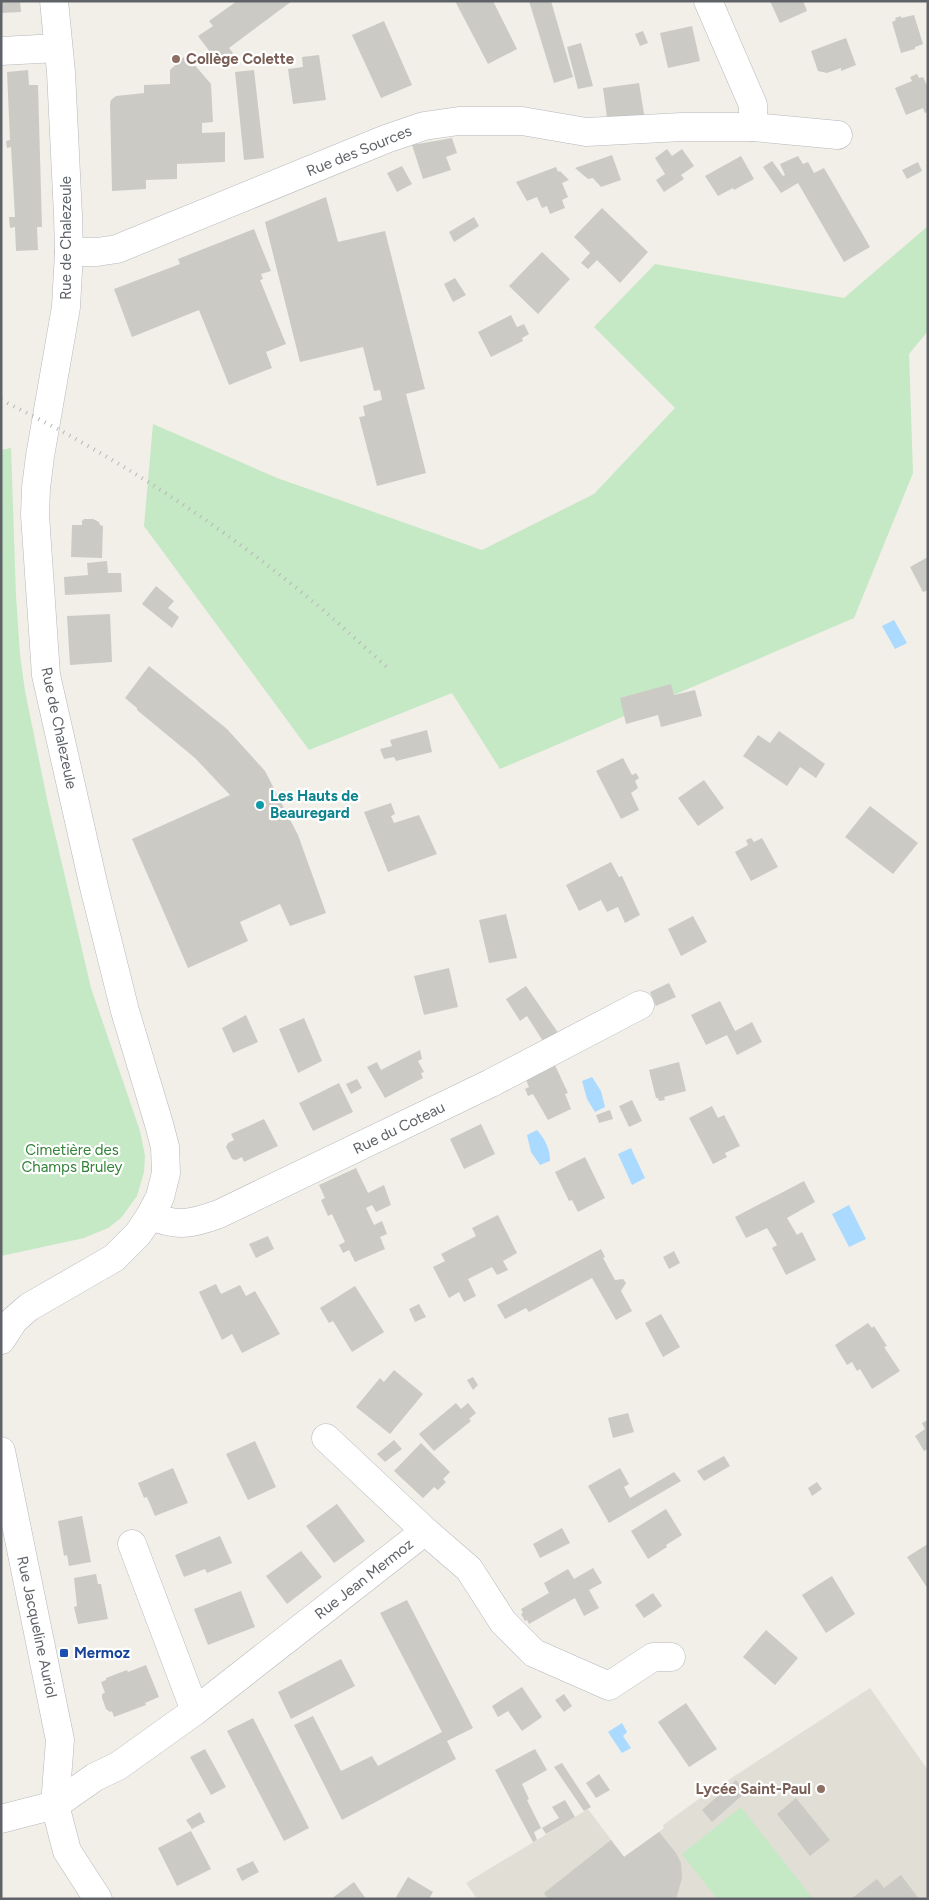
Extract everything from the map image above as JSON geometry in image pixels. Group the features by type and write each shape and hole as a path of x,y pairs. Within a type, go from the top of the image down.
{"street":[{"name":"Rue de Chalezeule","path":"1,1340 14,1320 29,1307 114,1258 138,1234 160,1197 166,1173 165,1147 113,963 46,675 35,515 40,456 66,307 68,252 68,206 54,1"},
{"path":"708,1 754,105 753,127"},
{"path":"1,51 58,48"},
{"name":"Rue des Sources","path":"68,252 97,252 117,249 386,139 424,126 459,121 522,122 586,132 753,127 838,135"},
{"name":"Rue du Coteau","path":"150,1216 168,1223 178,1224 219,1214 491,1083 640,1005"},
{"name":"Rue Jean Mermoz","path":"56,1804 95,1777 118,1766 196,1711 425,1531 326,1438"},
{"name":"Rue Jacqueline Auriol","path":"1,1451 60,1740 56,1804 67,1851 98,1899"},
{"path":"425,1531 469,1570 503,1622 534,1653 609,1686 653,1657 671,1657"},
{"path":"132,1544 196,1711"},
{"path":"1,1818 56,1804"}],"shaded area":[{"name":"Lycée Saint-Paul","path":"870,1688 928,1770 928,1899 477,1899 466,1883 588,1809 624,1857 659,1832 664,1828 663,1825 696,1801"}],"green space":[{"path":"928,226 928,331 909,354 913,473 854,618 500,769 452,693 309,750 144,526 153,424 277,478 482,550 594,494 675,408 594,327 655,264 844,298"},
{"name":"Cimetière des Champs Bruley","path":"11,448 16,596 20,655 25,691 48,804 91,988 140,1131 145,1156 144,1172 137,1196 121,1218 108,1228 84,1238 1,1256 1,450"},
{"path":"741,1807 813,1899 717,1899 682,1854"}],"water":[{"path":"894,620 907,643 895,649 882,626"},
{"path":"592,1077 601,1091 605,1107 595,1112 587,1099 582,1081"},
{"path":"537,1130 546,1144 550,1157 550,1161 540,1165 531,1152 527,1135"},
{"path":"631,1148 645,1178 632,1185 618,1154"},
{"path":"849,1205 866,1239 849,1247 832,1214"},
{"path":"622,1723 627,1732 623,1736 631,1748 622,1753 608,1732"}],"building":[{"path":"1,1 20,1 21,12 1,13"},
{"path":"237,1 292,1 229,48 233,53 219,64 198,36 213,26 209,21"},
{"path":"455,1 493,1 517,49 488,64"},
{"path":"529,1 551,1 573,77 554,83"},
{"path":"770,1 803,1 807,11 780,23"},
{"path":"914,15 923,44 915,47 915,49 901,53 892,22 896,20 895,18 901,16 901,18"},
{"path":"384,21 412,85 381,98 352,35"},
{"path":"692,26 700,61 668,68 660,33"},
{"path":"643,31 648,43 640,46 635,34"},
{"path":"846,38 856,65 841,71 841,68 827,73 818,71 811,51"},
{"path":"581,43 593,86 578,89 567,47"},
{"path":"186,55 211,84 213,122 202,123 202,133 225,132 225,162 177,164 177,179 146,180 146,189 112,191 111,100 116,96 144,93 144,85 170,84 170,70"},
{"path":"319,55 326,100 293,104 288,69 303,67 302,57"},
{"path":"28,70 29,85 38,85 42,227 37,227 38,250 16,251 15,227 10,228 9,217 15,217 11,147 7,148 6,141 10,140 7,72"},
{"path":"254,70 264,158 244,160 235,72"},
{"path":"917,74 919,78 923,77 928,88 928,112 925,113 923,108 906,115 895,88 912,81 910,77"},
{"path":"639,83 645,120 608,125 603,88"},
{"path":"452,138 457,153 446,157 451,170 423,179 412,145"},
{"path":"667,149 672,156 682,149 694,166 681,175 684,179 664,192 656,180 665,174 655,158"},
{"path":"612,155 621,180 601,187 593,178 588,179 575,168"},
{"path":"741,156 754,179 718,196 705,176"},
{"path":"798,156 803,164 808,162 814,173 824,168 870,247 844,262 798,183 781,193 763,167 772,161 783,176 785,175 780,164"},
{"path":"918,162 922,171 907,179 902,170"},
{"path":"402,166 412,184 397,192 387,173"},
{"path":"556,167 558,172 560,171 569,180 562,183 568,197 562,200 565,208 550,214 547,206 542,208 537,197 527,201 516,182"},
{"path":"326,197 338,242 385,231 425,389 406,394 426,473 377,486 359,417 365,416 363,406 382,400 380,390 374,391 363,347 300,362 265,222"},
{"path":"602,208 648,252 620,283 597,260 588,269 581,263 590,253 574,237"},
{"path":"474,217 479,226 454,242 449,232"},
{"path":"254,229 271,271 261,274 263,279 260,280 286,344 266,352 272,368 229,385 199,310 132,337 114,289 180,264 178,259"},
{"path":"542,252 570,279 538,314 509,286"},
{"path":"455,278 466,295 453,302 444,284"},
{"path":"511,315 517,327 524,324 529,334 522,338 523,341 491,357 478,332"},
{"path":"84,519 93,519 103,526 102,558 71,557 72,525 82,525"},
{"path":"928,557 928,590 923,592 910,567"},
{"path":"107,561 108,573 121,573 122,592 65,595 64,577 88,575 87,563"},
{"path":"156,586 174,601 168,608 179,617 172,628 142,604"},
{"path":"110,614 112,662 70,665 67,616"},
{"path":"149,666 227,729 265,771 298,835 326,913 290,926 280,904 240,922 248,941 188,968 132,839 230,795 195,758 125,698"},
{"path":"671,684 674,695 695,690 702,716 661,727 658,715 626,724 620,698"},
{"path":"427,730 432,752 396,761 394,757 384,759 380,749 392,746 390,740"},
{"path":"779,731 825,764 816,778 800,767 787,786 743,756 758,735 770,743"},
{"path":"623,758 632,775 636,773 639,778 635,781 638,788 631,793 639,810 621,819 596,771"},
{"path":"704,780 724,808 698,826 678,798"},
{"path":"391,803 395,814 391,816 394,823 419,815 437,854 388,872 364,812"},
{"path":"870,806 918,843 893,874 845,837"},
{"path":"751,838 754,842 762,838 778,867 751,881 735,852 748,845 746,840"},
{"path":"611,862 619,877 622,876 640,915 625,923 618,907 607,912 601,900 579,911 566,885"},
{"path":"506,914 517,958 489,963 479,920"},
{"path":"693,916 707,942 681,956 668,929"},
{"path":"449,968 458,1007 424,1015 414,976"},
{"path":"669,983 676,997 656,1006 650,992"},
{"path":"526,986 561,1037 546,1046 527,1016 520,1021 506,999"},
{"path":"720,1001 735,1031 752,1022 762,1042 737,1055 727,1035 706,1045 691,1015"},
{"path":"246,1015 258,1042 233,1053 222,1028"},
{"path":"304,1018 322,1061 298,1073 279,1029"},
{"path":"420,1050 422,1059 418,1061 424,1072 421,1073 423,1078 385,1098 367,1067 377,1062 381,1070"},
{"path":"679,1062 686,1091 664,1097 665,1100 659,1101 656,1098 649,1070"},
{"path":"554,1063 568,1093 565,1094 571,1109 548,1120 533,1094 528,1096 525,1089 529,1087 525,1077"},
{"path":"357,1079 362,1088 351,1094 346,1084"},
{"path":"339,1083 353,1112 313,1131 299,1103"},
{"path":"632,1100 642,1121 629,1127 619,1106"},
{"path":"712,1106 718,1118 724,1115 740,1146 725,1153 727,1157 713,1164 689,1118"},
{"path":"610,1110 613,1119 599,1123 596,1115"},
{"path":"264,1119 278,1146 244,1162 242,1157 236,1160 232,1159 226,1147 228,1143 234,1140 231,1134"},
{"path":"481,1124 495,1154 464,1169 450,1139"},
{"path":"585,1157 605,1198 578,1212 572,1200 569,1201 555,1172"},
{"path":"356,1168 368,1193 384,1185 391,1205 376,1212 372,1205 366,1208 374,1225 382,1221 387,1234 380,1237 385,1249 355,1262 349,1250 343,1253 339,1245 345,1242 332,1214 328,1216 321,1200 325,1198 319,1185"},
{"path":"804,1181 815,1202 787,1218 797,1235 802,1232 816,1260 786,1275 772,1248 777,1245 767,1228 746,1238 735,1217"},
{"path":"498,1215 517,1253 503,1261 508,1270 497,1275 492,1267 468,1279 476,1296 464,1302 459,1292 449,1298 433,1267 445,1261 441,1254 476,1236 472,1228"},
{"path":"268,1236 274,1249 256,1258 249,1244"},
{"path":"601,1249 605,1257 603,1258 615,1280 623,1279 626,1283 621,1291 632,1311 616,1320 592,1278 529,1312 526,1308 505,1319 497,1305"},
{"path":"674,1251 680,1263 669,1269 663,1257"},
{"path":"216,1284 221,1294 240,1285 246,1296 255,1291 280,1334 242,1353 232,1334 222,1340 199,1292"},
{"path":"355,1286 384,1332 352,1352 333,1321 329,1323 320,1308"},
{"path":"419,1304 426,1317 415,1322 409,1309"},
{"path":"661,1314 680,1347 663,1357 645,1323"},
{"path":"868,1323 872,1328 874,1326 887,1346 884,1347 900,1371 872,1389 860,1369 857,1371 852,1362 847,1365 835,1345"},
{"path":"394,1370 423,1394 390,1434 356,1407 380,1378 384,1382"},
{"path":"473,1377 478,1385 473,1390 467,1380"},
{"path":"456,1403 461,1409 468,1403 476,1413 469,1419 471,1421 434,1451 419,1434"},
{"path":"628,1413 634,1432 613,1438 608,1418"},
{"path":"928,1420 928,1449 924,1451 915,1436 925,1429 922,1423"},
{"path":"394,1440 402,1449 385,1462 377,1454"},
{"path":"255,1441 276,1487 248,1500 226,1454"},
{"path":"421,1443 450,1472 443,1479 446,1482 438,1490 434,1487 423,1498 394,1471"},
{"path":"724,1456 730,1466 704,1481 697,1471"},
{"path":"173,1468 188,1503 155,1516 147,1497 144,1498 138,1483"},
{"path":"620,1468 629,1484 624,1487 630,1498 674,1472 681,1481 609,1523 588,1486"},
{"path":"817,1482 822,1489 812,1496 808,1488"},
{"path":"337,1504 365,1541 334,1563 306,1526"},
{"path":"666,1509 682,1535 648,1559 631,1531"},
{"path":"82,1516 91,1562 69,1566 67,1555 64,1556 58,1521"},
{"path":"562,1528 570,1543 540,1558 533,1544"},
{"path":"220,1536 232,1563 207,1573 205,1569 184,1577 175,1555"},
{"path":"928,1544 928,1589 907,1557"},
{"path":"301,1551 322,1577 287,1604 266,1576"},
{"path":"593,1568 602,1583 589,1590 599,1608 584,1616 575,1598 529,1624 527,1620 525,1621 521,1614 523,1613 521,1609 549,1593 544,1583 568,1569 574,1579"},
{"path":"96,1574 98,1584 101,1584 108,1619 78,1624 74,1607 77,1606 74,1578"},
{"path":"832,1576 855,1614 826,1633 802,1595"},
{"path":"241,1591 255,1627 208,1645 194,1609"},
{"path":"653,1593 662,1606 644,1618 635,1605"},
{"path":"407,1600 473,1728 447,1741 456,1759 342,1820 294,1725 313,1716 341,1771 372,1756 378,1766 442,1732 380,1613"},
{"path":"766,1630 798,1658 775,1685 743,1657"},
{"path":"341,1659 355,1686 291,1719 278,1692"},
{"path":"146,1665 159,1697 145,1703 146,1705 114,1717 112,1711 110,1712 106,1709 102,1698 102,1694 105,1693 101,1682 106,1680 106,1678 127,1670 128,1672"},
{"path":"522,1687 542,1717 522,1731 508,1711 498,1717 492,1706"},
{"path":"564,1694 572,1706 564,1712 555,1700"},
{"path":"686,1703 717,1749 689,1767 658,1722"},
{"path":"253,1718 309,1828 284,1841 227,1731"},
{"path":"205,1749 226,1787 211,1795 190,1757"},
{"path":"535,1749 547,1770 522,1784 529,1799 527,1800 541,1828 534,1832 537,1840 533,1842 495,1770"},
{"path":"562,1763 591,1807 584,1811 554,1767"},
{"path":"599,1774 610,1790 596,1798 586,1783"},
{"path":"736,1780 746,1792 712,1822 702,1810"},
{"path":"796,1798 830,1840 810,1856 777,1814"},
{"path":"565,1800 575,1817 546,1834 542,1828 559,1818 552,1807"},
{"path":"200,1812 205,1822 192,1829 186,1820"},
{"path":"191,1831 211,1869 177,1886 158,1848"},
{"path":"659,1832 676,1853 681,1863 682,1878 676,1899 548,1899 544,1893 611,1840 624,1857"},
{"path":"253,1861 259,1872 242,1881 236,1869"},
{"path":"901,1875 919,1899 851,1899 877,1879 884,1888"},
{"path":"408,1877 433,1892 430,1897 431,1899 395,1899"},
{"path":"354,1882 366,1899 331,1899"}],"railway":[{"path":"1,400 118,463 229,536 334,619 390,670"}],"place":[{"name":"Collège Colette","path":"176,59"},
{"name":"Les Hauts de Beauregard","path":"260,805"},
{"name":"Mermoz","path":"64,1653"},
{"name":"Lycée Saint-Paul","path":"821,1789"}]}
